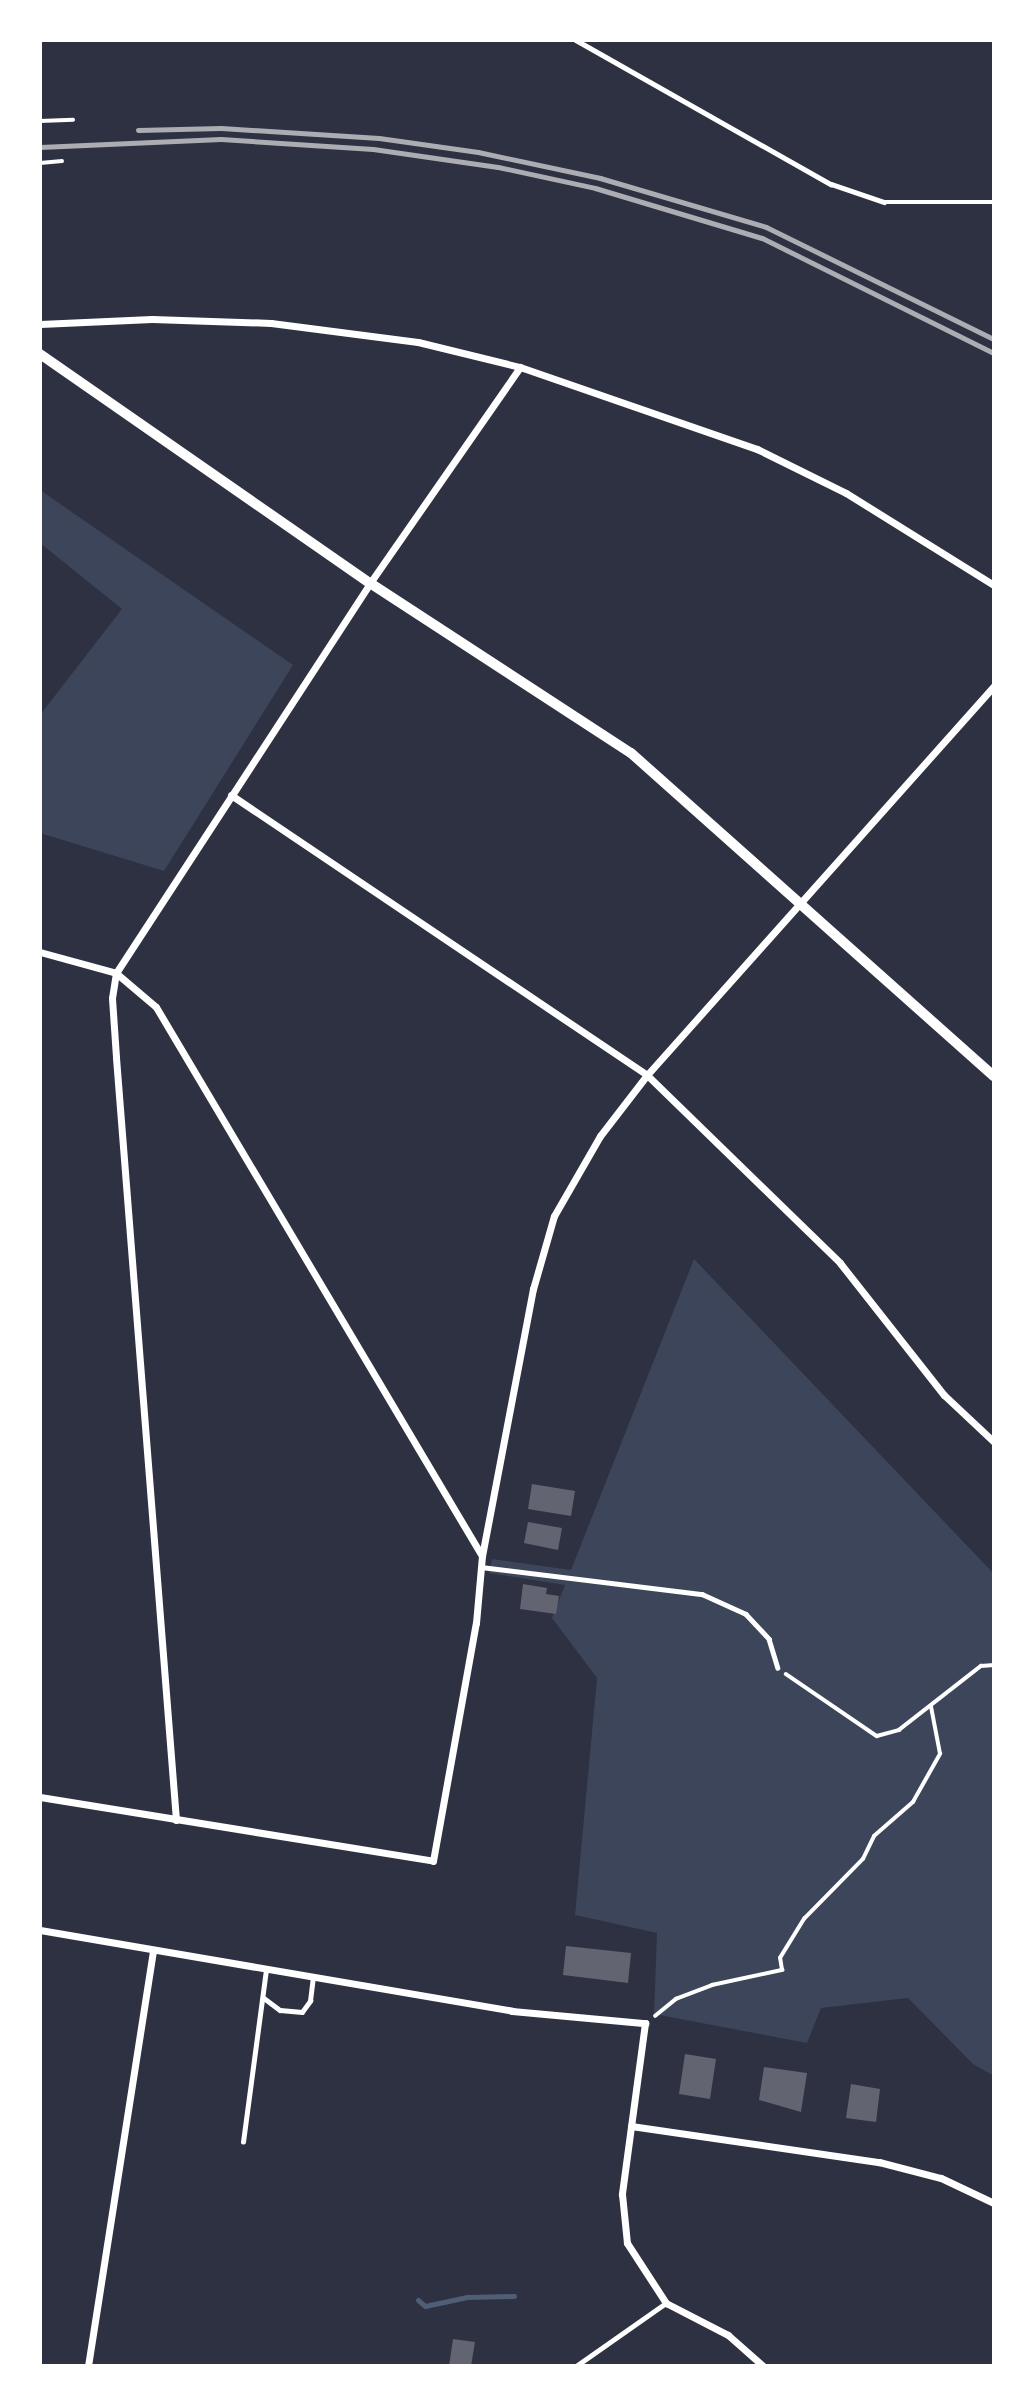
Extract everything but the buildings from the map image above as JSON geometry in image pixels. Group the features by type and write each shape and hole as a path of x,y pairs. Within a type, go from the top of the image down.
{"street":[{"path":"40,324 152,319 271,323 418,342 520,368 757,449 846,493 994,585"},
{"path":"40,354 370,583 631,753 802,900 994,1076"},
{"path":"176,1820 114,1033 116,973 370,583 520,368"},
{"path":"40,1797 433,1861 476,1623 482,1556 533,1289 554,1216 600,1136 647,1075 994,686"},
{"path":"231,795 647,1075 840,1263 944,1395 994,1442"},
{"path":"40,952 116,973 140,989 175,1034 482,1556"},
{"path":"40,1930 512,2011 645,2023 622,2194 627,2243 666,2303 728,2335 763,2366"},
{"path":"88,2366 153,1950"},
{"path":"631,2126 879,2162 941,2178 994,2203"}],"lane":[{"path":"576,40 831,184 884,202 994,202"},
{"path":"481,1567 702,1594 746,1614 769,1639 778,1668"},
{"path":"243,2143 266,1969"},
{"path":"263,1998 280,2010 302,2012 310,2001 313,1977"},
{"path":"576,2366 666,2303"}],"path":[{"path":"40,121 73,120"},
{"path":"40,163 62,161"},
{"path":"778,1668 877,1736 899,1730 932,1707 981,1666 994,1665"},
{"path":"645,2023 676,1999 712,1985 782,1970 780,1958 804,1919 863,1859 874,1836 913,1802 940,1754 932,1707"}],"shaded area":[{"path":"40,490 293,665 164,871 40,833 40,715 122,609 40,543"},
{"path":"694,1259 994,1574 994,2076 973,2064 908,1998 821,2008 807,2043 654,2014 657,1933 575,1915 597,1678 552,1618 565,1585 489,1573 492,1559 571,1570"}],"waterway":[{"path":"418,2300 425,2306 467,2297 514,2296"}],"railway":[{"path":"138,130 221,128 379,138 478,152 600,178 766,227 994,339"},
{"path":"40,147 221,139 373,149 498,167 595,188 762,238 994,353"}]}
